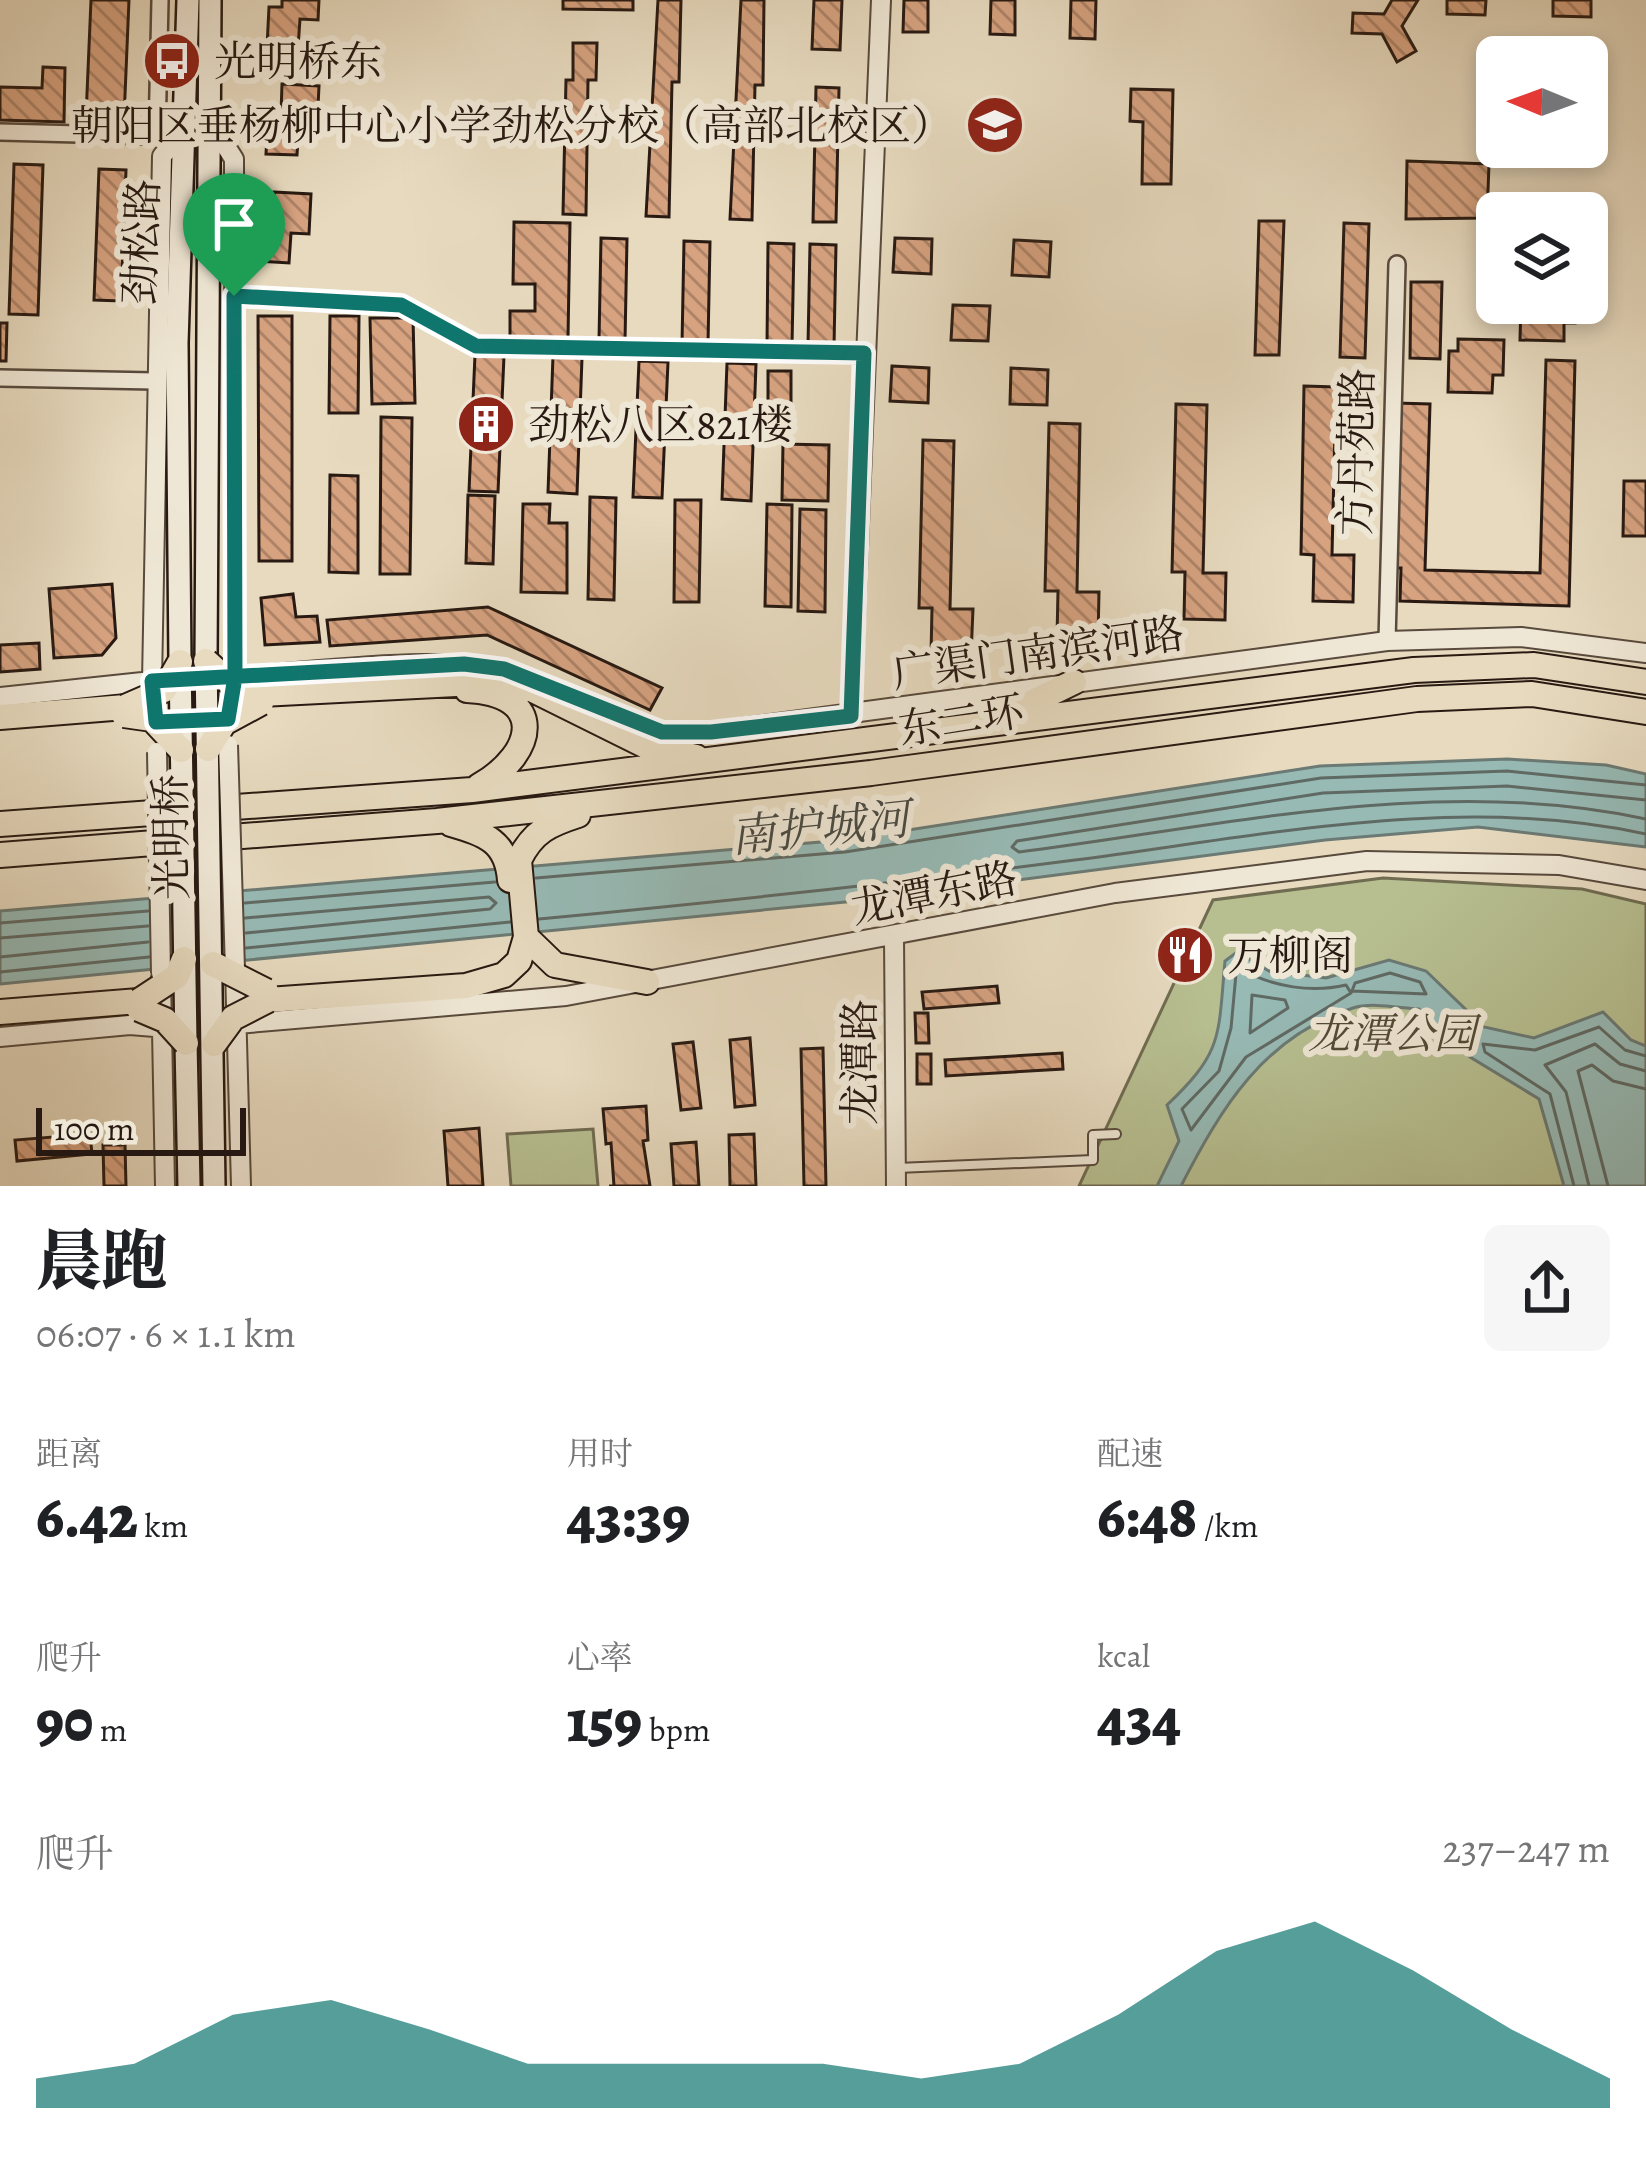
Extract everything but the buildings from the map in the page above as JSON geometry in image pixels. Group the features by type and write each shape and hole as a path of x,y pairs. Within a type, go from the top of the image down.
{"highway":[{"path":"125,711 164,690 180,662"},
{"path":"206,662 261,699 488,692 522,710 527,733 518,756 472,790"},
{"name":"东二环","path":"0,824 472,790 1482,665 1555,667 1646,682"},
{"path":"218,747 224,723 261,699 495,678 515,681 646,746 722,761"},
{"path":"987,724 1074,682"},
{"name":"东二环","path":"0,856 602,803 871,773 1417,699 1532,694 1646,712"},
{"path":"0,720 125,711 152,718 169,751"},
{"path":"214,1044 232,1018 267,996 475,974 505,957 520,937 514,860 540,829 602,803"},
{"path":"437,821 483,833 514,860"},
{"path":"520,937 555,965 647,982"},
{"path":"0,1016 146,1004 177,976 184,959"},
{"path":"224,966 241,983 267,996"},
{"path":"146,1004 186,1043"}],"main road":[{"name":"劲松路","path":"177,343 188,0"},
{"name":"劲松路","path":"204,341 210,0"},
{"name":"光明桥","path":"204,341 206,662 218,747 224,966 214,1044 214,1186"},
{"name":"光明桥","path":"177,343 180,662 169,751 184,959 189,1186"}],"street":[{"path":"0,132 157,136 160,0"},
{"path":"851,716 881,0"},
{"path":"207,116 234,159 235,677 218,747"},
{"path":"169,751 156,722 152,681 154,381 162,156 184,130"},
{"name":"方丹苑路","path":"1387,641 1397,264"},
{"path":"234,296 401,305 476,346 864,353"},
{"path":"0,379 154,381"},
{"name":"广渠门南滨河路","path":"152,681 464,664 504,669 662,732 711,732 1387,641 1521,637 1646,653"},
{"path":"0,697 152,681"},
{"path":"156,722 228,719"},
{"name":"光明桥","path":"165,1186 161,1024 146,1004 161,973 169,751"},
{"name":"龙潭东路","path":"161,1024 192,1033 226,1031 237,1024 566,996 1115,893 1367,861 1559,865 1646,880"},
{"name":"龙潭路","path":"894,938 896,1177"},
{"path":"224,966 236,1002 241,1186"},
{"path":"146,1004 196,986 223,992 236,1002"},
{"path":"0,1036 161,1024"}],"lane":[{"path":"896,1177 1093,1160 1093,1136 1116,1134"}],"green space":[{"name":"龙潭公园","path":"1383,878 1582,889 1646,904 1646,1186 1079,1186 1213,900"},
{"path":"593,1129 598,1186 511,1186 507,1134"}],"water":[{"path":"1507,759 1606,765 1646,774 1646,847 1478,827 1325,840 856,901 0,984 0,911 844,840 1320,766"},
{"path":"1237,952 1269,971 1326,978 1389,960 1426,971 1484,1027 1534,1038 1603,1012 1631,1040 1646,1046 1646,1186 1564,1186 1539,1099 1470,1057 1419,1009 1377,1005 1322,1020 1270,1056 1212,1129 1181,1186 1157,1186 1179,1141 1167,1105 1209,1055 1219,1025 1225,961"}],"place":[{"name":"光明桥东","path":"172,61"},
{"name":"朝阳区垂杨柳中心小学劲松分校（高部北校区）","path":"995,125"},
{"name":"劲松八区821楼","path":"486,424"},
{"name":"万柳阁","path":"1185,955"}],"route":[{"path":"234,296 235,677 228,719 156,722 152,681 235,677 464,664 504,669 662,732 711,732 851,716 864,353 476,346 401,305 234,296"}],"water label":[{"name":"南护城河","path":"820,828"}]}
